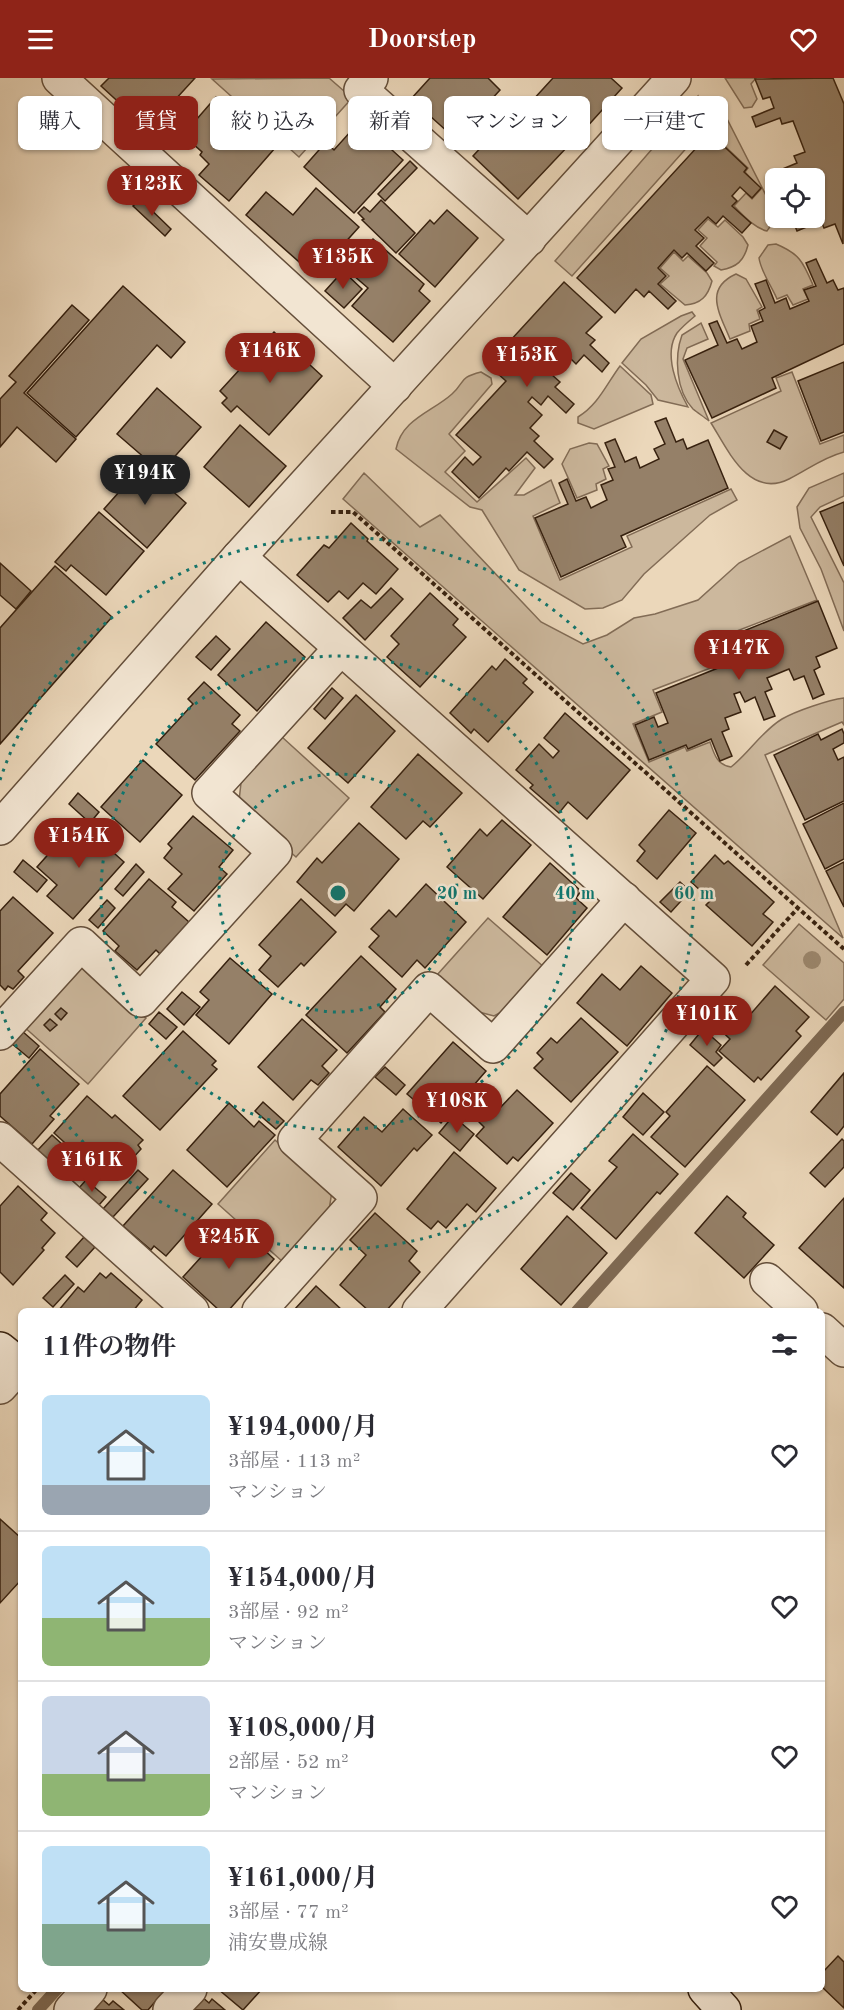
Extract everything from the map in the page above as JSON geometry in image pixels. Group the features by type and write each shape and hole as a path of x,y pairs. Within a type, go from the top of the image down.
{"street":[{"path":"59,78 395,386"},
{"path":"372,78 361,90 529,238"},
{"path":"0,828 239,557 674,78"},
{"path":"239,557 713,979 422,1308"},
{"path":"0,1033 81,944 141,1000 275,852 209,793 341,648"},
{"path":"262,1308 360,1198 295,1140 429,989 493,1046 624,899"},
{"path":"0,1139 189,1308"},
{"path":"767,1280 798,1308"},
{"path":"825,1333 844,1350"},
{"path":"71,2010 87,1992"},
{"path":"170,2010 187,1992"},
{"path":"708,1992 724,2010"}],"path":[{"path":"330,512 353,512 844,949"},
{"path":"713,979 735,977 798,908"},
{"path":"18,2010 34,1992"}],"shaded area":[{"path":"329,78 350,96 348,102 336,116 336,96 231,96 212,79"},
{"path":"725,78 756,78 751,84 757,99 752,107 744,108"},
{"path":"728,121 765,193 765,228 769,228 767,231 753,224 734,206 746,193 752,199 761,189 745,172 748,168 728,149"},
{"path":"291,150 305,150 299,157"},
{"path":"651,150 685,150 572,276 555,261"},
{"path":"708,219 718,227 725,220 748,245 742,259 736,265 721,270 714,266 717,262 700,246 707,238 698,230"},
{"path":"776,244 796,255 803,265 813,285 803,289 808,299 793,305 787,295 777,299 759,258 768,245"},
{"path":"674,252 683,261 688,256 707,273 712,281 706,295 700,301 685,305 660,284 669,276 660,268"},
{"path":"736,274 746,279 762,307 757,310 760,319 749,324 750,331 730,339 719,311 717,295 726,280"},
{"path":"692,312 695,316 677,333 671,351 676,380 688,407 658,400 646,385 622,363 641,339"},
{"path":"701,323 708,339 687,348 683,359 709,421 687,402 680,383 677,363 682,335"},
{"path":"620,366 651,395 653,404 594,429 578,423 578,417 596,401"},
{"path":"481,372 491,378 492,384 449,434 465,451 445,472 477,502 526,458 535,468 515,495 524,495 551,480 560,503 533,516 560,580 632,547 627,536 731,489 737,500 710,515 644,574 622,600 603,608 585,609 519,570 482,510 470,507 396,449 404,430 411,423 452,394 465,378"},
{"path":"792,372 820,444 844,435 844,452 789,479 775,483 762,482 741,469 711,423 781,391 776,378"},
{"path":"589,443 597,444 609,466 603,469 606,479 596,484 597,490 577,498 562,464 570,449"},
{"path":"364,473 420,527 440,515 541,622 583,644 607,635 634,618 655,614 698,600 739,563 790,536 817,600 711,641 721,664 653,690 662,712 633,724 649,762 685,747 687,751 710,742 719,761 731,767 782,719 812,706 844,698 844,725 842,722 765,755 843,938 343,499"},
{"path":"844,473 844,496 820,507 811,517 844,583 844,631 821,569 800,528 797,507 809,488"},
{"path":"282,737 349,798 296,857 249,815 239,801 241,783"},
{"path":"488,918 545,968 509,1008 494,1016 479,1012 437,975"},
{"path":"799,924 844,963 844,999 826,1020 763,965"},
{"path":"80,959 146,1018 88,1084 22,1025"},
{"path":"275,1140 332,1191 329,1210 283,1262 218,1204"}],"building":[{"path":"109,78 195,78 179,96 114,96 114,98 101,86"},
{"path":"430,78 488,78 500,90 494,96 444,96 444,129 432,118 432,96 414,96"},
{"path":"553,78 611,78 622,88 615,96 602,96 602,110 590,123 590,96 537,96"},
{"path":"833,78 844,104 843,244 835,224 825,228 825,168 785,168 797,163 794,156 805,152 793,121 782,124 780,118 756,127 752,117 774,108 770,97 763,99 755,79"},
{"path":"210,104 210,150 273,150 229,201 199,175 209,164 200,155 202,152 198,148 198,118"},
{"path":"348,134 348,150 392,150 403,160 354,213 304,167 319,150 336,150"},
{"path":"479,150 564,150 518,199 473,156"},
{"path":"694,150 728,150 747,168 744,172 761,188 752,198 740,187 732,196 737,201 732,206 751,223 742,233 723,216 716,224 708,217 695,230 704,238 696,246 714,263 706,271 687,253 682,258 674,250 658,268 666,276 658,284 676,301 668,309 649,291 644,297 636,289 615,313 577,278"},
{"path":"410,161 417,168 385,201 378,194"},
{"path":"316,188 359,227 315,276 246,215 266,192 293,215"},
{"path":"140,199 171,229 165,236 133,206"},
{"path":"381,200 415,233 396,253 362,220 364,219 358,213 364,207 370,212"},
{"path":"447,210 478,238 435,287 399,254 430,220 434,224"},
{"path":"373,239 424,284 419,291 430,301 393,342 352,306 368,288 346,269"},
{"path":"816,259 827,283 833,280 838,290 844,288 844,344 772,378 776,388 712,418 685,360 718,345 709,324 717,321 727,343 737,339 742,349 757,342 751,326 763,321 759,311 765,308 755,284 766,280 775,303 786,298 790,309 809,301 804,290 816,286 806,263"},
{"path":"343,271 362,289 344,308 325,291"},
{"path":"564,282 602,317 586,333 595,340 590,345 609,363 602,372 584,355 576,364 568,356 551,374 560,382 555,387 574,404 566,413 548,396 541,405 532,397 528,402 542,415 530,428 539,436 534,441 553,459 544,468 527,452 509,471 506,468 479,498 452,472 465,457 473,465 481,457 456,435 506,381 488,365"},
{"path":"123,286 185,342 171,358 157,345 76,437 27,393"},
{"path":"72,305 89,320 24,393 76,439 56,462 17,427 0,447 0,399 16,382 9,376"},
{"path":"274,332 322,376 269,435 237,406 231,412 222,403 227,398 220,391"},
{"path":"844,362 844,432 821,441 798,381"},
{"path":"157,388 201,427 161,472 117,434"},
{"path":"666,418 676,442 683,439 687,449 708,440 728,488 621,536 626,547 561,577 535,518 568,504 559,483 567,479 576,501 586,497 591,508 607,500 601,485 613,480 608,469 615,467 605,443 615,439 625,462 636,457 640,468 659,459 654,449 665,444 655,422"},
{"path":"240,425 286,466 249,507 204,467"},
{"path":"774,430 787,437 780,449 767,442"},
{"path":"143,465 186,503 147,548 104,509"},
{"path":"844,502 844,566 820,512"},
{"path":"99,512 144,551 106,595 71,565 66,571 55,562"},
{"path":"351,523 398,569 376,594 363,583 348,599 339,591 328,602 297,575 324,545 329,548"},
{"path":"0,563 31,591 16,609 0,595"},
{"path":"55,566 112,617 0,744 0,628"},
{"path":"391,588 403,599 365,640 343,618 361,600 371,608"},
{"path":"430,593 458,619 453,625 466,637 420,687 387,657 399,644 391,636"},
{"path":"818,601 837,648 816,657 820,667 814,670 824,694 813,699 804,676 794,680 789,669 767,678 772,689 765,692 775,716 764,720 755,697 745,702 740,692 734,694 741,712 725,718 729,729 722,732 732,756 720,761 711,739 688,749 686,745 649,760 635,725 654,717 658,727 668,723 656,693 723,666 714,643"},
{"path":"266,622 305,657 257,711 218,675"},
{"path":"216,636 230,649 211,670 196,657"},
{"path":"505,659 527,679 523,683 533,692 488,742 474,729 471,733 450,713 492,666 496,670"},
{"path":"204,682 240,715 232,724 240,731 195,780 156,744 193,704 188,699"},
{"path":"332,688 343,698 325,719 314,709"},
{"path":"356,695 395,731 348,783 308,748"},
{"path":"565,713 630,770 587,819 568,802 559,813 530,788 533,785 516,770 539,744 553,758 559,751 544,738"},
{"path":"842,729 844,743 833,749 838,760 844,757 844,801 805,820 774,755 818,734 821,740"},
{"path":"418,754 462,793 430,827 423,821 406,839 371,807"},
{"path":"143,760 182,795 140,842 101,807"},
{"path":"78,793 99,812 90,823 69,804"},
{"path":"844,803 844,859 825,869 803,824"},
{"path":"669,810 696,833 657,879 637,861 645,851 639,845"},
{"path":"193,816 233,850 219,867 227,874 194,911 168,889 182,874 164,858 172,848 168,844"},
{"path":"502,820 531,845 483,899 447,867 480,829 487,836"},
{"path":"78,821 124,862 73,919 47,896 57,885 37,867"},
{"path":"359,823 399,859 354,911 346,904 335,916 297,882 317,858 322,863"},
{"path":"715,855 724,864 728,861 774,902 763,914 773,922 752,946 706,905 711,900 691,882"},
{"path":"23,860 47,880 37,892 14,872"},
{"path":"844,862 844,907 826,871"},
{"path":"550,863 581,891 576,898 587,908 547,955 503,917"},
{"path":"136,864 144,872 123,896 115,889"},
{"path":"149,879 176,902 172,907 189,922 160,954 156,950 137,970 115,951 119,946 103,931"},
{"path":"680,882 690,891 671,912 660,902"},
{"path":"426,884 466,922 425,968 417,960 402,977 369,947 379,936 371,929 389,910 396,917"},
{"path":"13,897 53,933 18,971 24,977 13,989 8,986 5,990 0,985 0,911"},
{"path":"301,899 336,932 304,966 301,963 278,987 259,970 271,956 259,945"},
{"path":"107,900 115,908 98,928 89,920"},
{"path":"361,956 396,989 380,1007 385,1012 347,1053 306,1015"},
{"path":"230,958 272,994 229,1044 196,1015 209,1000 200,992"},
{"path":"641,966 672,993 627,1046 577,1003 602,974 620,990"},
{"path":"775,986 809,1017 796,1031 801,1036 761,1080 758,1077 754,1082 719,1051 730,1039 714,1024 732,1005 737,1010 740,1007 749,1016"},
{"path":"182,992 200,1007 184,1025 167,1009"},
{"path":"61,1008 67,1013 61,1020 55,1014"},
{"path":"159,1012 177,1027 166,1039 149,1024"},
{"path":"581,1018 618,1052 571,1102 534,1068 543,1059 537,1053 551,1038 557,1043"},
{"path":"50,1019 57,1025 50,1031 44,1025"},
{"path":"302,1019 337,1050 322,1066 329,1073 318,1085 311,1080 293,1100 258,1067"},
{"path":"703,1029 721,1045 716,1052 722,1058 714,1066 690,1045"},
{"path":"22,1031 39,1046 29,1058 11,1043"},
{"path":"183,1031 216,1061 212,1065 217,1069 160,1130 123,1096"},
{"path":"453,1042 486,1071 441,1123 407,1094"},
{"path":"40,1049 79,1084 50,1116 54,1119 32,1144 0,1116 0,1094"},
{"path":"707,1066 745,1100 685,1167 651,1137 670,1116 666,1112"},
{"path":"385,1067 405,1085 396,1095 375,1077"},
{"path":"844,1073 844,1126 837,1135 811,1112"},
{"path":"517,1090 553,1123 518,1161 513,1157 507,1164 476,1136 484,1127 479,1122 493,1106 498,1110"},
{"path":"643,1093 664,1112 643,1135 623,1117"},
{"path":"87,1096 112,1118 115,1115 143,1140 138,1145 141,1149 114,1179 98,1165 94,1169 54,1133"},
{"path":"263,1102 284,1121 276,1129 255,1111"},
{"path":"229,1103 254,1127 259,1121 275,1135 227,1187 187,1150"},
{"path":"403,1109 432,1135 417,1151 414,1148 381,1186 338,1147 364,1117 382,1132"},
{"path":"453,1116 474,1134 460,1151 439,1133"},
{"path":"633,1134 678,1174 660,1194 657,1192 616,1239 581,1208 617,1167 609,1161"},
{"path":"52,1135 74,1155 59,1173 36,1152"},
{"path":"842,1139 844,1141 844,1167 825,1187 810,1173"},
{"path":"454,1152 496,1188 476,1212 467,1204 446,1228 438,1221 431,1229 407,1209"},
{"path":"138,1170 148,1179 113,1217 103,1209"},
{"path":"173,1170 212,1204 166,1256 154,1246 151,1250 123,1226"},
{"path":"571,1173 590,1190 573,1210 553,1193"},
{"path":"86,1180 106,1197 99,1205 79,1188"},
{"path":"18,1186 47,1213 41,1220 55,1233 42,1248 44,1250 13,1285 0,1272 0,1206"},
{"path":"727,1196 746,1213 743,1217 774,1245 744,1278 695,1233"},
{"path":"844,1198 844,1288 799,1248"},
{"path":"375,1213 417,1251 409,1261 420,1272 389,1308 366,1308 340,1285 366,1255 350,1240"},
{"path":"567,1216 607,1253 561,1305 521,1269"},
{"path":"238,1226 274,1259 231,1308 217,1308 183,1277 212,1245 216,1249"},
{"path":"84,1237 95,1247 77,1267 66,1257"},
{"path":"100,1273 106,1278 111,1273 142,1300 135,1308 60,1308 78,1287 84,1292"},
{"path":"65,1275 74,1284 53,1307 43,1298"},
{"path":"316,1286 340,1308 296,1308"},
{"path":"0,1519 18,1535 18,1583 0,1603"},
{"path":"838,1956 844,1962 844,2008 825,1990 825,1970"},
{"path":"122,1992 163,1992 148,2010 142,2010"},
{"path":"222,1992 259,1992 243,2010"},
{"path":"201,1996 209,2003 212,1999 225,2010 189,2010"},
{"path":"102,1999 109,2005 113,2001 124,2010 92,2010"}],"waterway":[{"path":"580,1308 844,1012"},
{"path":"38,2010 54,1992"}]}
